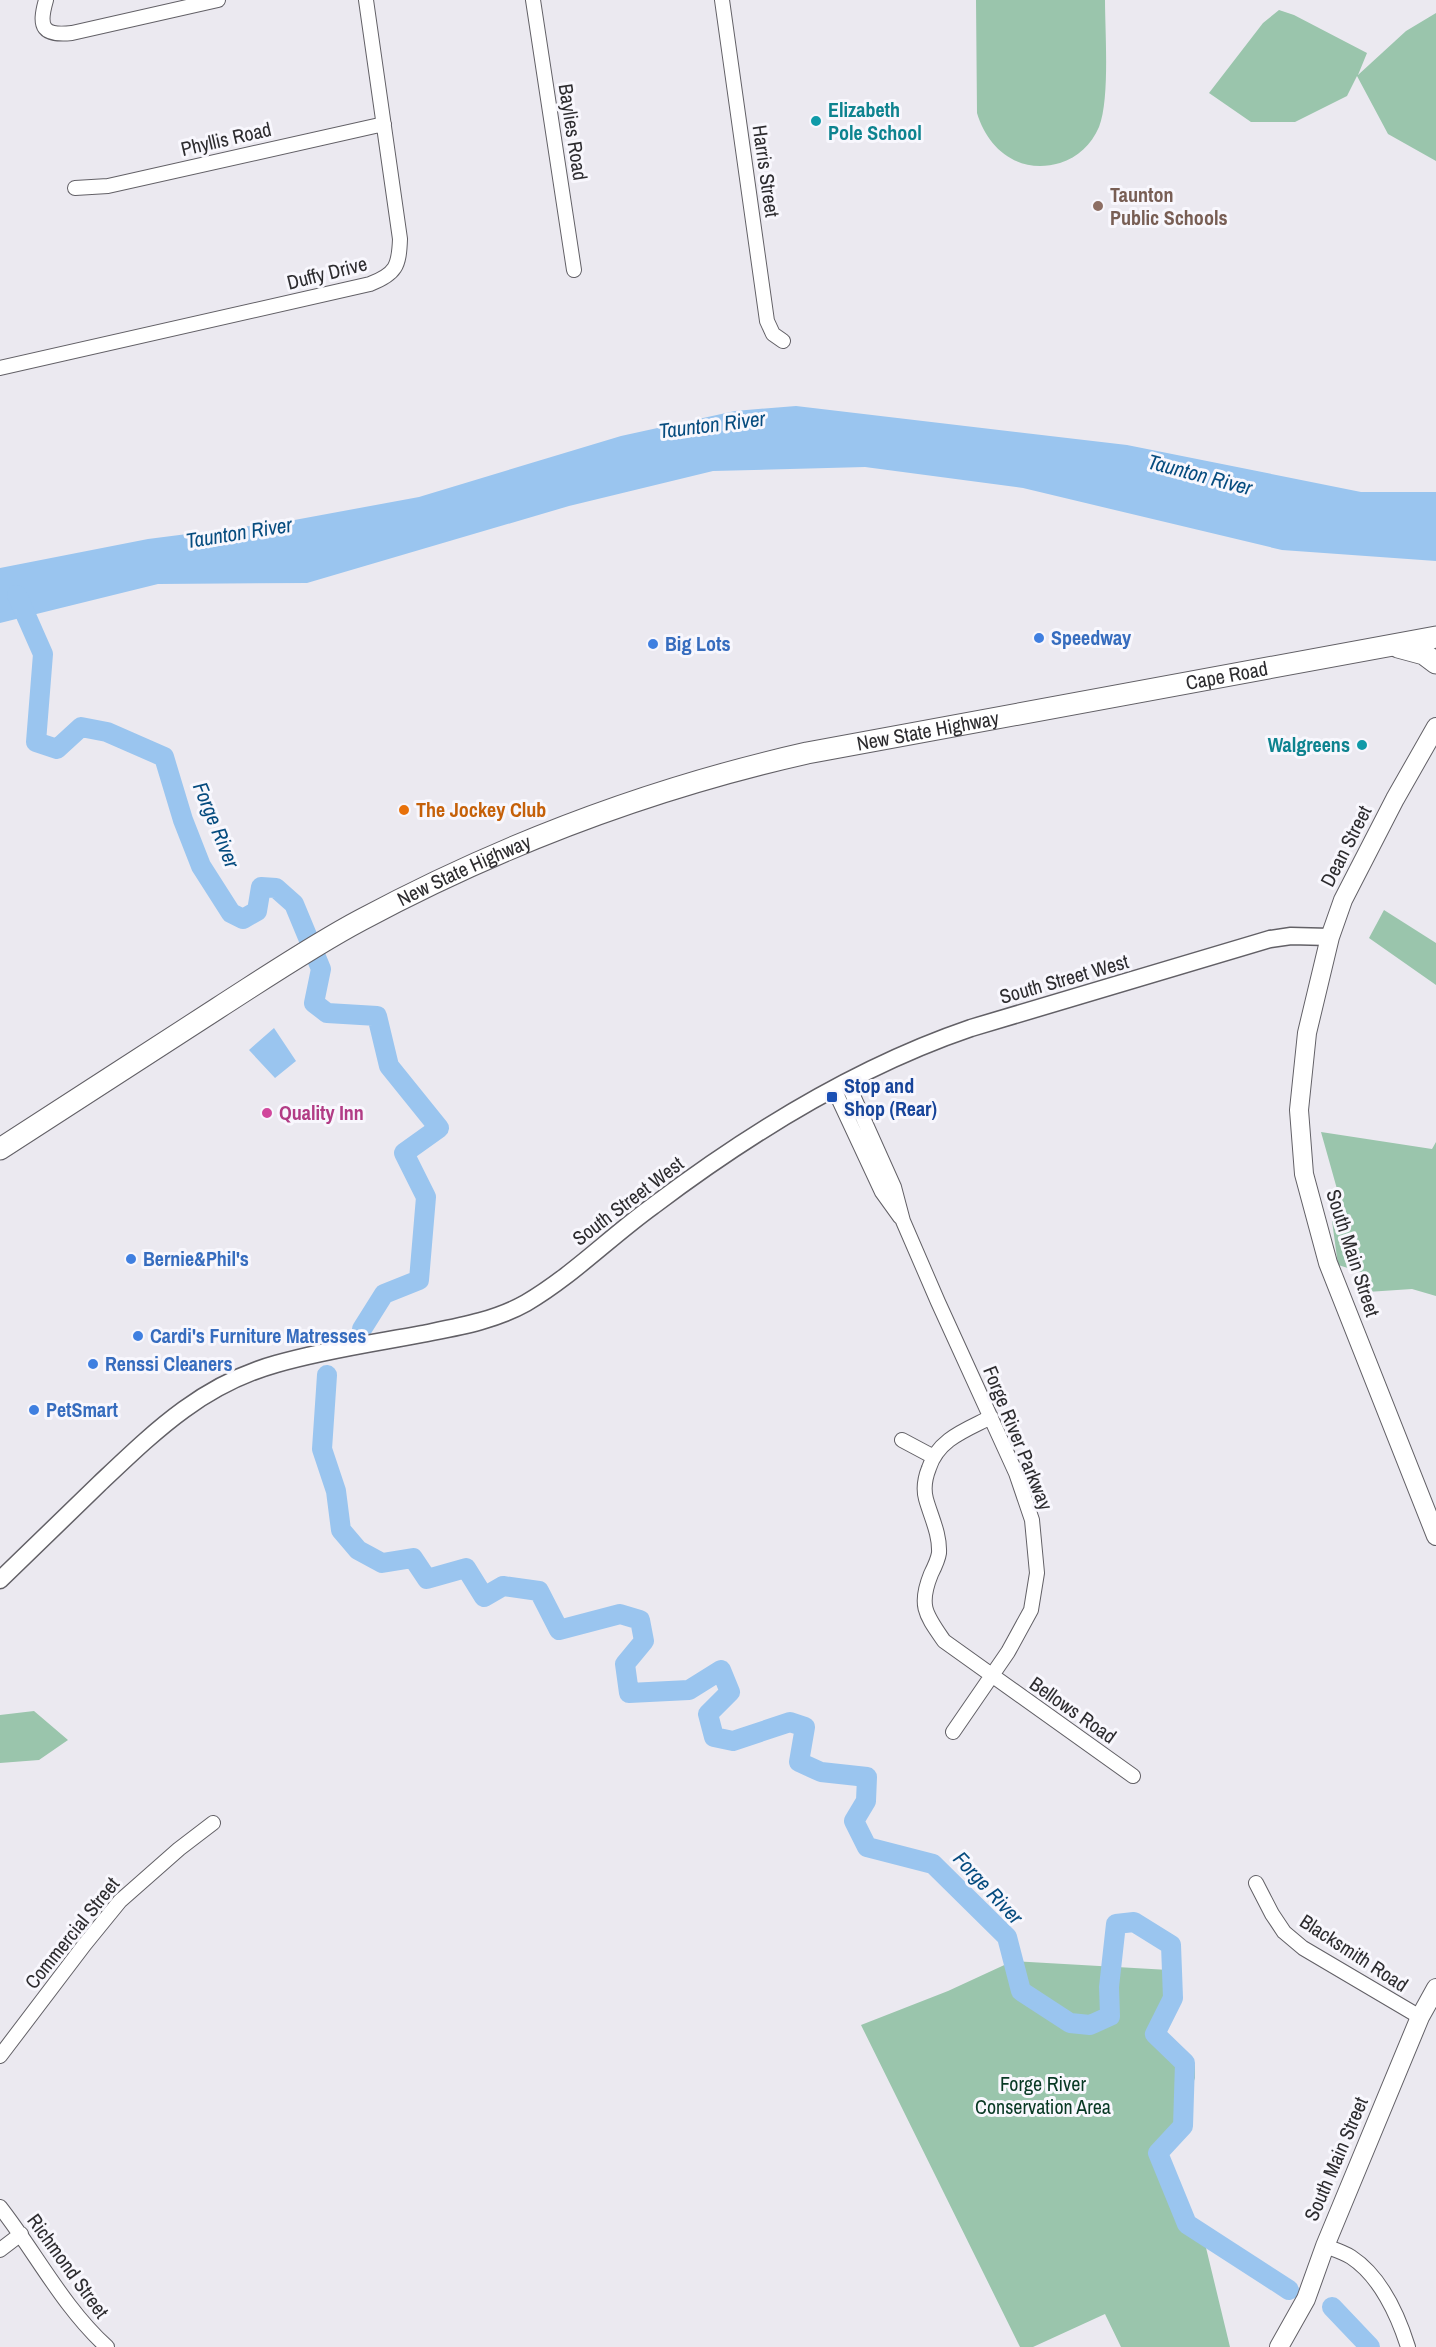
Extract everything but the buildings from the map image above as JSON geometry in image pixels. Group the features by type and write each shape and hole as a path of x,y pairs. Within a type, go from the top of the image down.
{"highway":[{"name":"Cape Road","path":"1018,715 1436,637"},
{"path":"1382,647 1411,649 1424,654 1436,663"},
{"name":"New State Highway","path":"0,1149 298,957 384,908 461,870 628,803 714,777 807,753 1018,715"}],"main road":[{"name":"Dean Street","path":"1330,937 1343,900 1436,727"},
{"name":"Dean Street","path":"1407,778 1436,737"},
{"name":"South Main Street","path":"1330,937 1312,1008 1300,1089 1299,1131 1304,1174 1328,1263 1436,1536"},
{"name":"South Main Street","path":"1279,2347 1306,2299 1325,2246 1419,2017 1436,1988"}],"street":[{"path":"46,0 43,27 57,35 218,0"},
{"name":"Duffy Drive","path":"0,368 239,315 385,278 394,271 398,262 400,239 366,0"},
{"name":"Baylies Road","path":"533,0 574,270"},
{"name":"Harris Street","path":"722,0 767,321 772,333 783,341"},
{"name":"Phyllis Road","path":"75,188 108,186 384,124"},
{"name":"South Street West","path":"0,1580 153,1433 207,1393 275,1364 458,1327 517,1307 556,1282 685,1182 840,1085 916,1048 992,1022 1270,939 1291,936 1330,937"},
{"name":"Forge River Parkway","path":"840,1085 882,1192 903,1221 1016,1473 1031,1513 1037,1574 1034,1598 1024,1624 953,1731"},
{"path":"902,1440 932,1456 944,1442 990,1417"},
{"name":"Bellows Road","path":"932,1456 925,1479 925,1497 935,1524 939,1555 923,1594 925,1608 932,1624 944,1641 1133,1776"},
{"name":"Commercial Street","path":"0,2056 120,1901 179,1849 213,1823"},
{"name":"Blacksmith Road","path":"1256,1883 1284,1932 1303,1948 1419,2017"},
{"name":"Richmond Street","path":"0,2207 64,2298 85,2325 107,2347"},
{"path":"0,2250 21,2234"},
{"path":"1325,2246 1350,2256 1369,2274 1391,2305 1408,2347"}],"green space":[{"path":"976,0 1105,0 1106,83 1102,115 1099,127 1092,139 1073,157 1045,166 1032,165 1008,156 989,138 977,113"},
{"path":"1279,10 1294,15 1367,53 1358,75 1406,31 1436,13 1436,161 1388,134 1357,76 1347,96 1295,122 1251,122 1209,93 1263,23"},
{"path":"1384,910 1436,943 1436,985 1369,938"},
{"path":"1321,1132 1432,1149 1436,1142 1436,1296 1412,1289 1367,1292 1361,1272 1338,1265 1330,1206 1337,1189"},
{"path":"34,1711 68,1740 39,1760 0,1763 0,1715"},
{"name":"Forge River Conservation Area","path":"1013,1961 1169,1970 1172,1974 1175,1988 1159,2026 1160,2032 1190,2057 1195,2066 1195,2078 1191,2089 1192,2127 1189,2132 1165,2146 1166,2157 1176,2181 1184,2213 1193,2223 1201,2227 1230,2347 1121,2347 1105,2314 1033,2347 1020,2347 861,2025 948,1991"}],"water":[{"name":"Taunton River","path":"796,406 1127,445 1361,492 1436,492 1436,561 1282,550 1023,488 865,467 713,471 569,506 307,583 158,584 0,623 0,568 148,539 289,521 419,497 621,436 735,411"},
{"path":"274,1028 296,1061 275,1078 249,1050"}],"waterway":[{"name":"Forge River","path":"17,595 43,654 36,742 57,749 81,727 107,732 164,757 183,820 201,866 231,913 243,919 257,911 261,887 276,888 294,904 321,969 314,1003 327,1013 377,1016 389,1066 439,1128 404,1153 426,1197 419,1280 384,1294 362,1329"},
{"name":"Forge River","path":"327,1375 322,1449 336,1491 341,1530 358,1550 382,1563 413,1558 427,1579 466,1568 484,1597 503,1586 539,1591 559,1630 620,1614 640,1620 644,1641 625,1664 629,1693 689,1690 721,1670 730,1692 708,1714 714,1737 733,1741 790,1722 805,1727 799,1762 821,1772 867,1777 866,1801 854,1821 867,1847 933,1864 1007,1937 1021,1991 1070,2023 1090,2025 1110,2016 1109,1987 1116,1924 1134,1922 1171,1945 1173,1998 1155,2034 1185,2063 1183,2126 1158,2153 1187,2224 1289,2290"},
{"name":"Forge River","path":"1332,2307 1370,2347"}],"place":[{"name":"Elizabeth Pole School","path":"816,121"},
{"name":"Taunton Public Schools","path":"1098,206"},
{"name":"Speedway","path":"1039,638"},
{"name":"Big Lots","path":"653,644"},
{"name":"Walgreens","path":"1362,745"},
{"name":"The Jockey Club","path":"404,810"},
{"name":"Stop and Shop (Rear)","path":"832,1097"},
{"name":"Quality Inn","path":"267,1113"},
{"name":"Bernie&Phil's","path":"131,1259"},
{"name":"Cardi's Furniture Matresses","path":"138,1336"},
{"name":"Renssi Cleaners","path":"93,1364"},
{"name":"PetSmart","path":"34,1410"}]}
